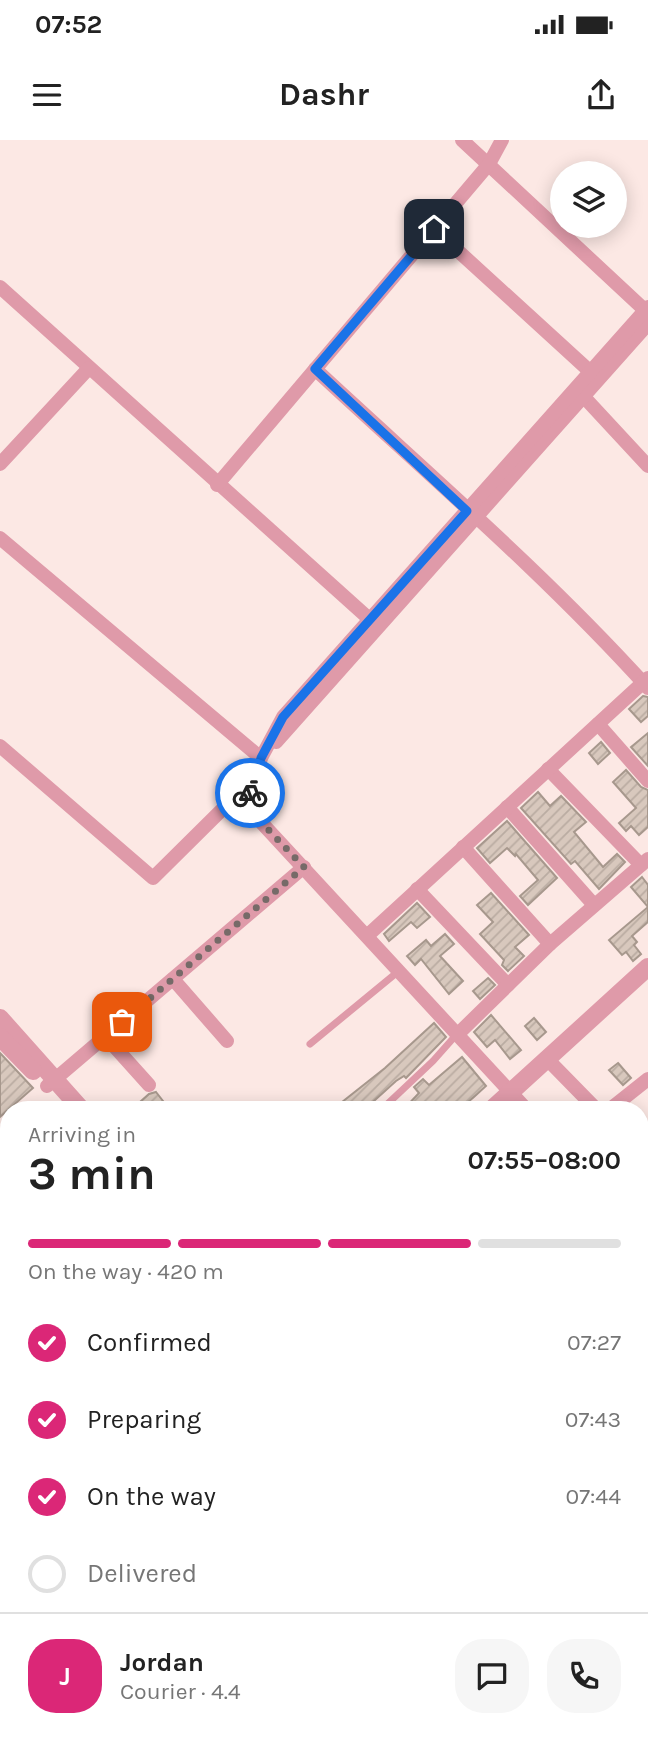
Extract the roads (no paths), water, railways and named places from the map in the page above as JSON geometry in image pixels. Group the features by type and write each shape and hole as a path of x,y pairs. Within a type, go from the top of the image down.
{"street":[{"path":"462,140 647,313 288,721 261,758 248,803 260,821 459,1033 513,1101"},
{"path":"217,485 489,164 502,140"},
{"path":"434,229 594,376"},
{"path":"0,287 374,624"},
{"path":"0,464 89,368"},
{"path":"315,369 536,571 646,683 598,723 368,934"},
{"path":"472,515 584,397 594,376"},
{"path":"584,397 648,466"},
{"path":"0,538 261,758"},
{"path":"598,723 648,781"},
{"path":"0,746 153,878 254,778"},
{"path":"459,1033 550,944 645,862 548,769"},
{"path":"508,807 594,905"},
{"path":"463,847 550,944"},
{"path":"51,1083 304,867"},
{"path":"417,889 508,985"},
{"path":"515,1101 648,967"},
{"path":"515,1101 648,977"},
{"path":"173,979 227,1041"},
{"path":"0,1018 62,1101"},
{"path":"0,1037 72,1101"},
{"path":"105,1037 149,1085"},
{"path":"553,1065 588,1101"},
{"path":"620,1101 648,1079"}],"lane":[{"path":"310,1044 400,969"},
{"path":"391,1101 459,1033"}]}
